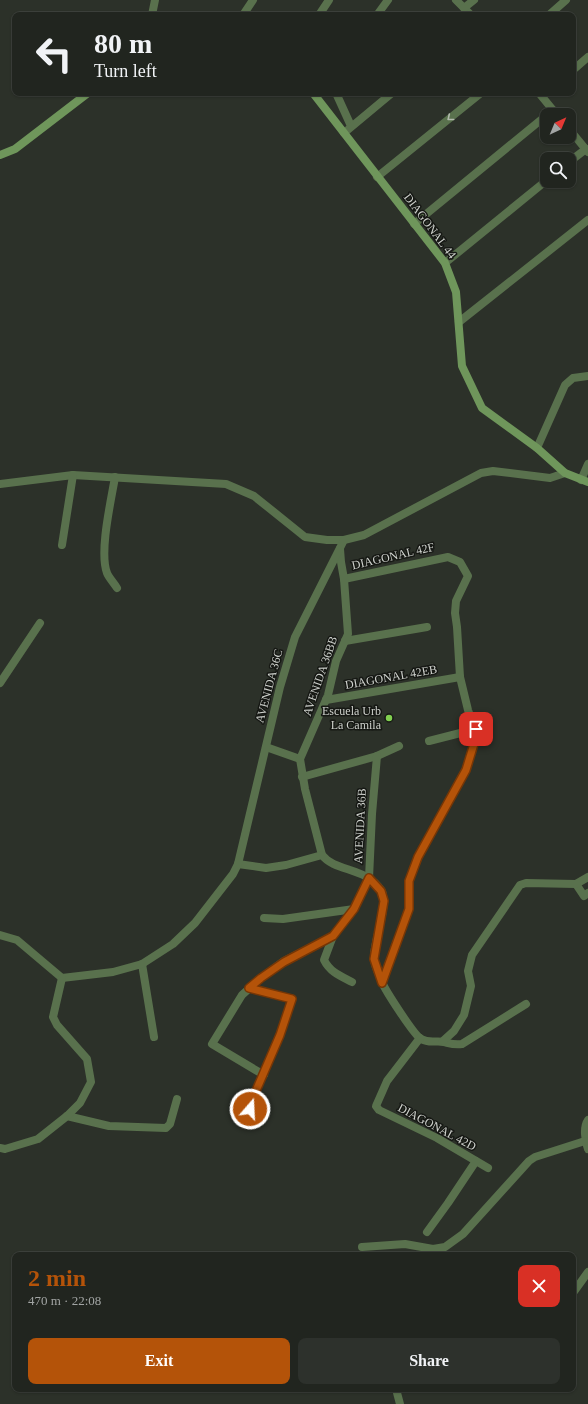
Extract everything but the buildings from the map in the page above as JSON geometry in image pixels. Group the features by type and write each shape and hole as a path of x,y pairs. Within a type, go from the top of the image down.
{"main road":[{"path":"0,155 15,148 84,96"},
{"name":"DIAGONAL 44","path":"316,96 414,224 446,263 456,292 462,366 482,408 537,448 565,473 584,480"}],"street":[{"path":"153,12 155,0"},
{"path":"321,12 329,0"},
{"path":"379,12 388,0"},
{"path":"456,0 468,12"},
{"path":"464,8 474,0"},
{"path":"552,12 566,0"},
{"path":"244,12 249,2"},
{"path":"576,67 588,57"},
{"path":"337,96 351,126"},
{"path":"344,133 388,96"},
{"path":"377,176 477,96"},
{"path":"542,96 552,108"},
{"path":"414,224 540,124"},
{"path":"576,137 587,150 576,157"},
{"path":"446,263 540,186"},
{"path":"459,322 588,220"},
{"path":"537,448 565,385 573,378 588,376"},
{"path":"584,480 588,464"},
{"path":"0,484 73,475 226,484 254,496 305,537 326,540 344,540 364,535 481,473 493,471 550,478 565,473"},
{"path":"62,545 73,475"},
{"path":"115,477 104,548 104,562 107,574 118,588"},
{"name":"AVENIDA 36C","path":"62,978 113,972 142,964 173,944 195,923 233,874 238,864 280,687 295,636 344,540"},
{"name":"AVENIDA 36BB","path":"300,759 326,700 336,661 348,634 340,548"},
{"name":"DIAGONAL 42F","path":"344,580 448,556 460,562 468,576 456,601 455,613 460,654 460,677"},
{"path":"0,682 40,622"},
{"path":"345,641 427,627"},
{"path":"382,983 409,909 409,881 418,857 466,770 477,734 468,710 460,677"},
{"name":"DIAGONAL 42EB","path":"326,700 460,677"},
{"path":"429,741 476,729"},
{"path":"302,777 377,756 399,746"},
{"path":"266,747 300,759 302,777 322,855 328,861 369,878 381,891 384,901 374,959 382,983 413,1031 420,1038 430,1042 443,1042 453,1045 462,1044 526,1004"},
{"name":"AVENIDA 36B","path":"264,1075 212,1044 242,995 249,988 284,962 333,936 354,909 369,878 377,756"},
{"path":"238,864 266,868 286,865 322,855"},
{"path":"443,1042 454,1031 464,1015 471,986 468,971 472,955 520,885 526,883 576,884 588,877"},
{"path":"576,884 584,896 588,893"},
{"path":"264,918 283,918 354,909"},
{"path":"0,934 17,940 62,978 53,1017 57,1024 87,1059 91,1082 80,1103 67,1116 38,1139 5,1149 0,1148"},
{"path":"333,936 324,960 333,972 352,982"},
{"path":"142,964 154,1037"},
{"path":"248,1119 252,1100 280,1035 292,999 249,988"},
{"name":"DIAGONAL 42D","path":"420,1038 387,1080 376,1106 379,1110 437,1138 459,1153 488,1168"},
{"path":"67,1116 109,1126 166,1128 170,1124 177,1100"},
{"path":"362,1246 405,1244 433,1249 445,1247 463,1234 529,1161 535,1157 587,1145 586,1122 588,1120"},
{"path":"426,1232 448,1203 476,1161"},
{"path":"576,1289 588,1272"},
{"path":"397,1392 400,1404"}],"place":[{"name":"Escuela Urb La Camila","path":"389,718"}],"route":[{"path":"250,1109 252,1100 280,1035 292,999 249,988 284,962 333,936 354,909 369,878 381,891 384,901 374,959 382,983 409,909 409,881 418,857 466,770 477,734 476,729"}]}
